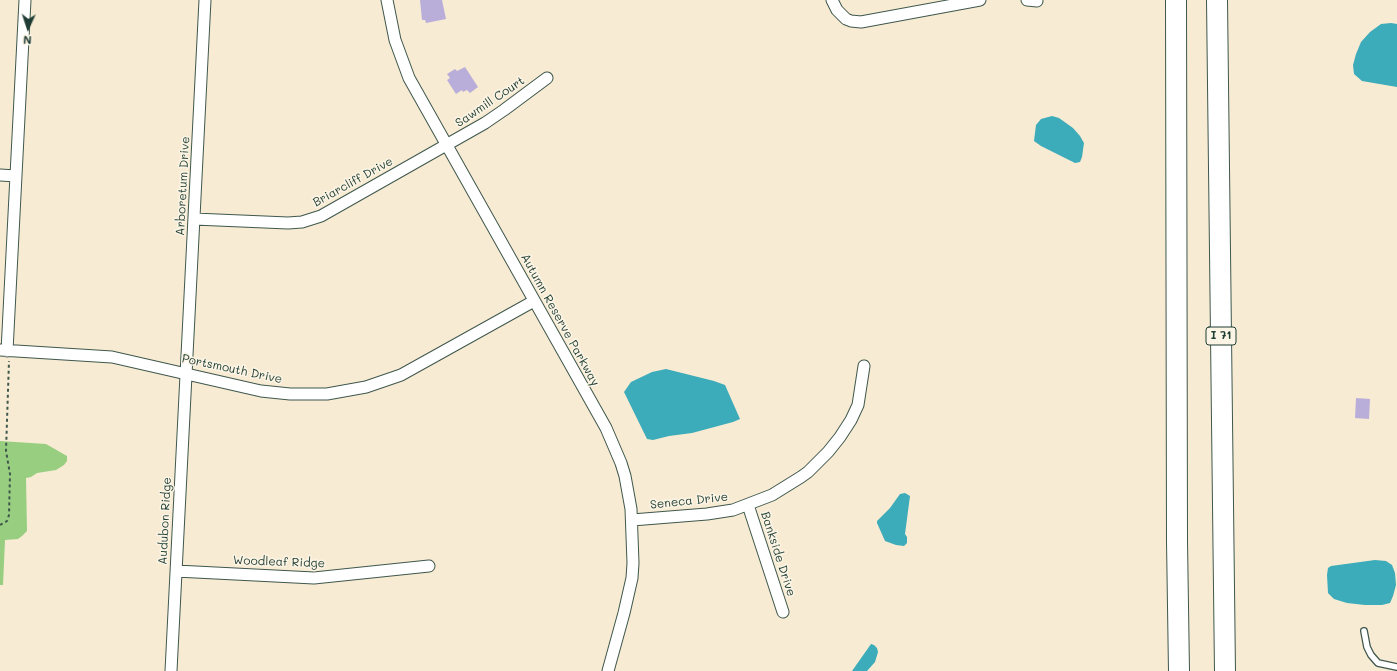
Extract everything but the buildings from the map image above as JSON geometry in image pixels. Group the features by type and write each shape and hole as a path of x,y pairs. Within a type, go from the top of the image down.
{"highway":[{"path":"1176,0 1177,541 1179,671"},
{"name":"I 71","path":"1217,0 1226,671"}],"street":[{"path":"4,351 16,176 25,0"},
{"name":"Arboretum Drive","path":"186,373 205,0"},
{"name":"Autumn Reserve Parkway","path":"387,0 395,40 404,66 415,89 612,441 625,476 630,498 632,520 634,551 632,578 608,671"},
{"path":"832,0 837,10 846,19 861,22 980,0"},
{"name":"Sawmill Court","path":"447,145 504,110 547,78"},
{"name":"Briarcliff Drive","path":"194,219 294,223 311,219 328,212 447,145"},
{"path":"0,175 16,176"},
{"name":"Portsmouth Drive","path":"4,351 112,356 254,389 283,394 327,394 378,384 401,375 534,301"},
{"name":"Seneca Drive","path":"632,520 707,514 733,510 772,495 801,477 828,452 846,428 858,405 864,366"},
{"name":"Audubon Ridge","path":"171,671 186,373"},
{"name":"Bankside Drive","path":"748,505 783,612"},
{"name":"Woodleaf Ridge","path":"176,571 314,578 429,566"}],"lane":[{"path":"1364,631 1367,647 1371,655 1378,663 1397,667"}],"path":[{"path":"0,525 7,521 9,515 10,474 6,451 10,358 4,351"}],"green space":[{"path":"0,441 46,444 67,456 67,461 64,465 56,470 37,473 26,478 27,531 18,539 5,540 3,585 0,585"}],"water":[{"path":"1381,24 1397,24 1397,87 1362,81 1354,74 1353,65 1361,42 1370,32"},
{"path":"1052,116 1059,118 1073,128 1080,136 1084,143 1080,162 1075,163 1034,141 1036,125 1041,119"},
{"path":"666,369 725,385 740,419 692,433 653,440 647,439 624,392 631,382 652,372"},
{"path":"905,493 910,496 905,534 907,537 907,543 904,546 885,541 877,521 890,508 900,494"},
{"path":"1375,560 1386,561 1392,565 1395,573 1396,585 1390,603 1382,605 1365,605 1347,603 1334,599 1328,593 1328,568 1331,566"},
{"path":"871,644 877,648 878,652 875,662 867,671 852,671"}]}
